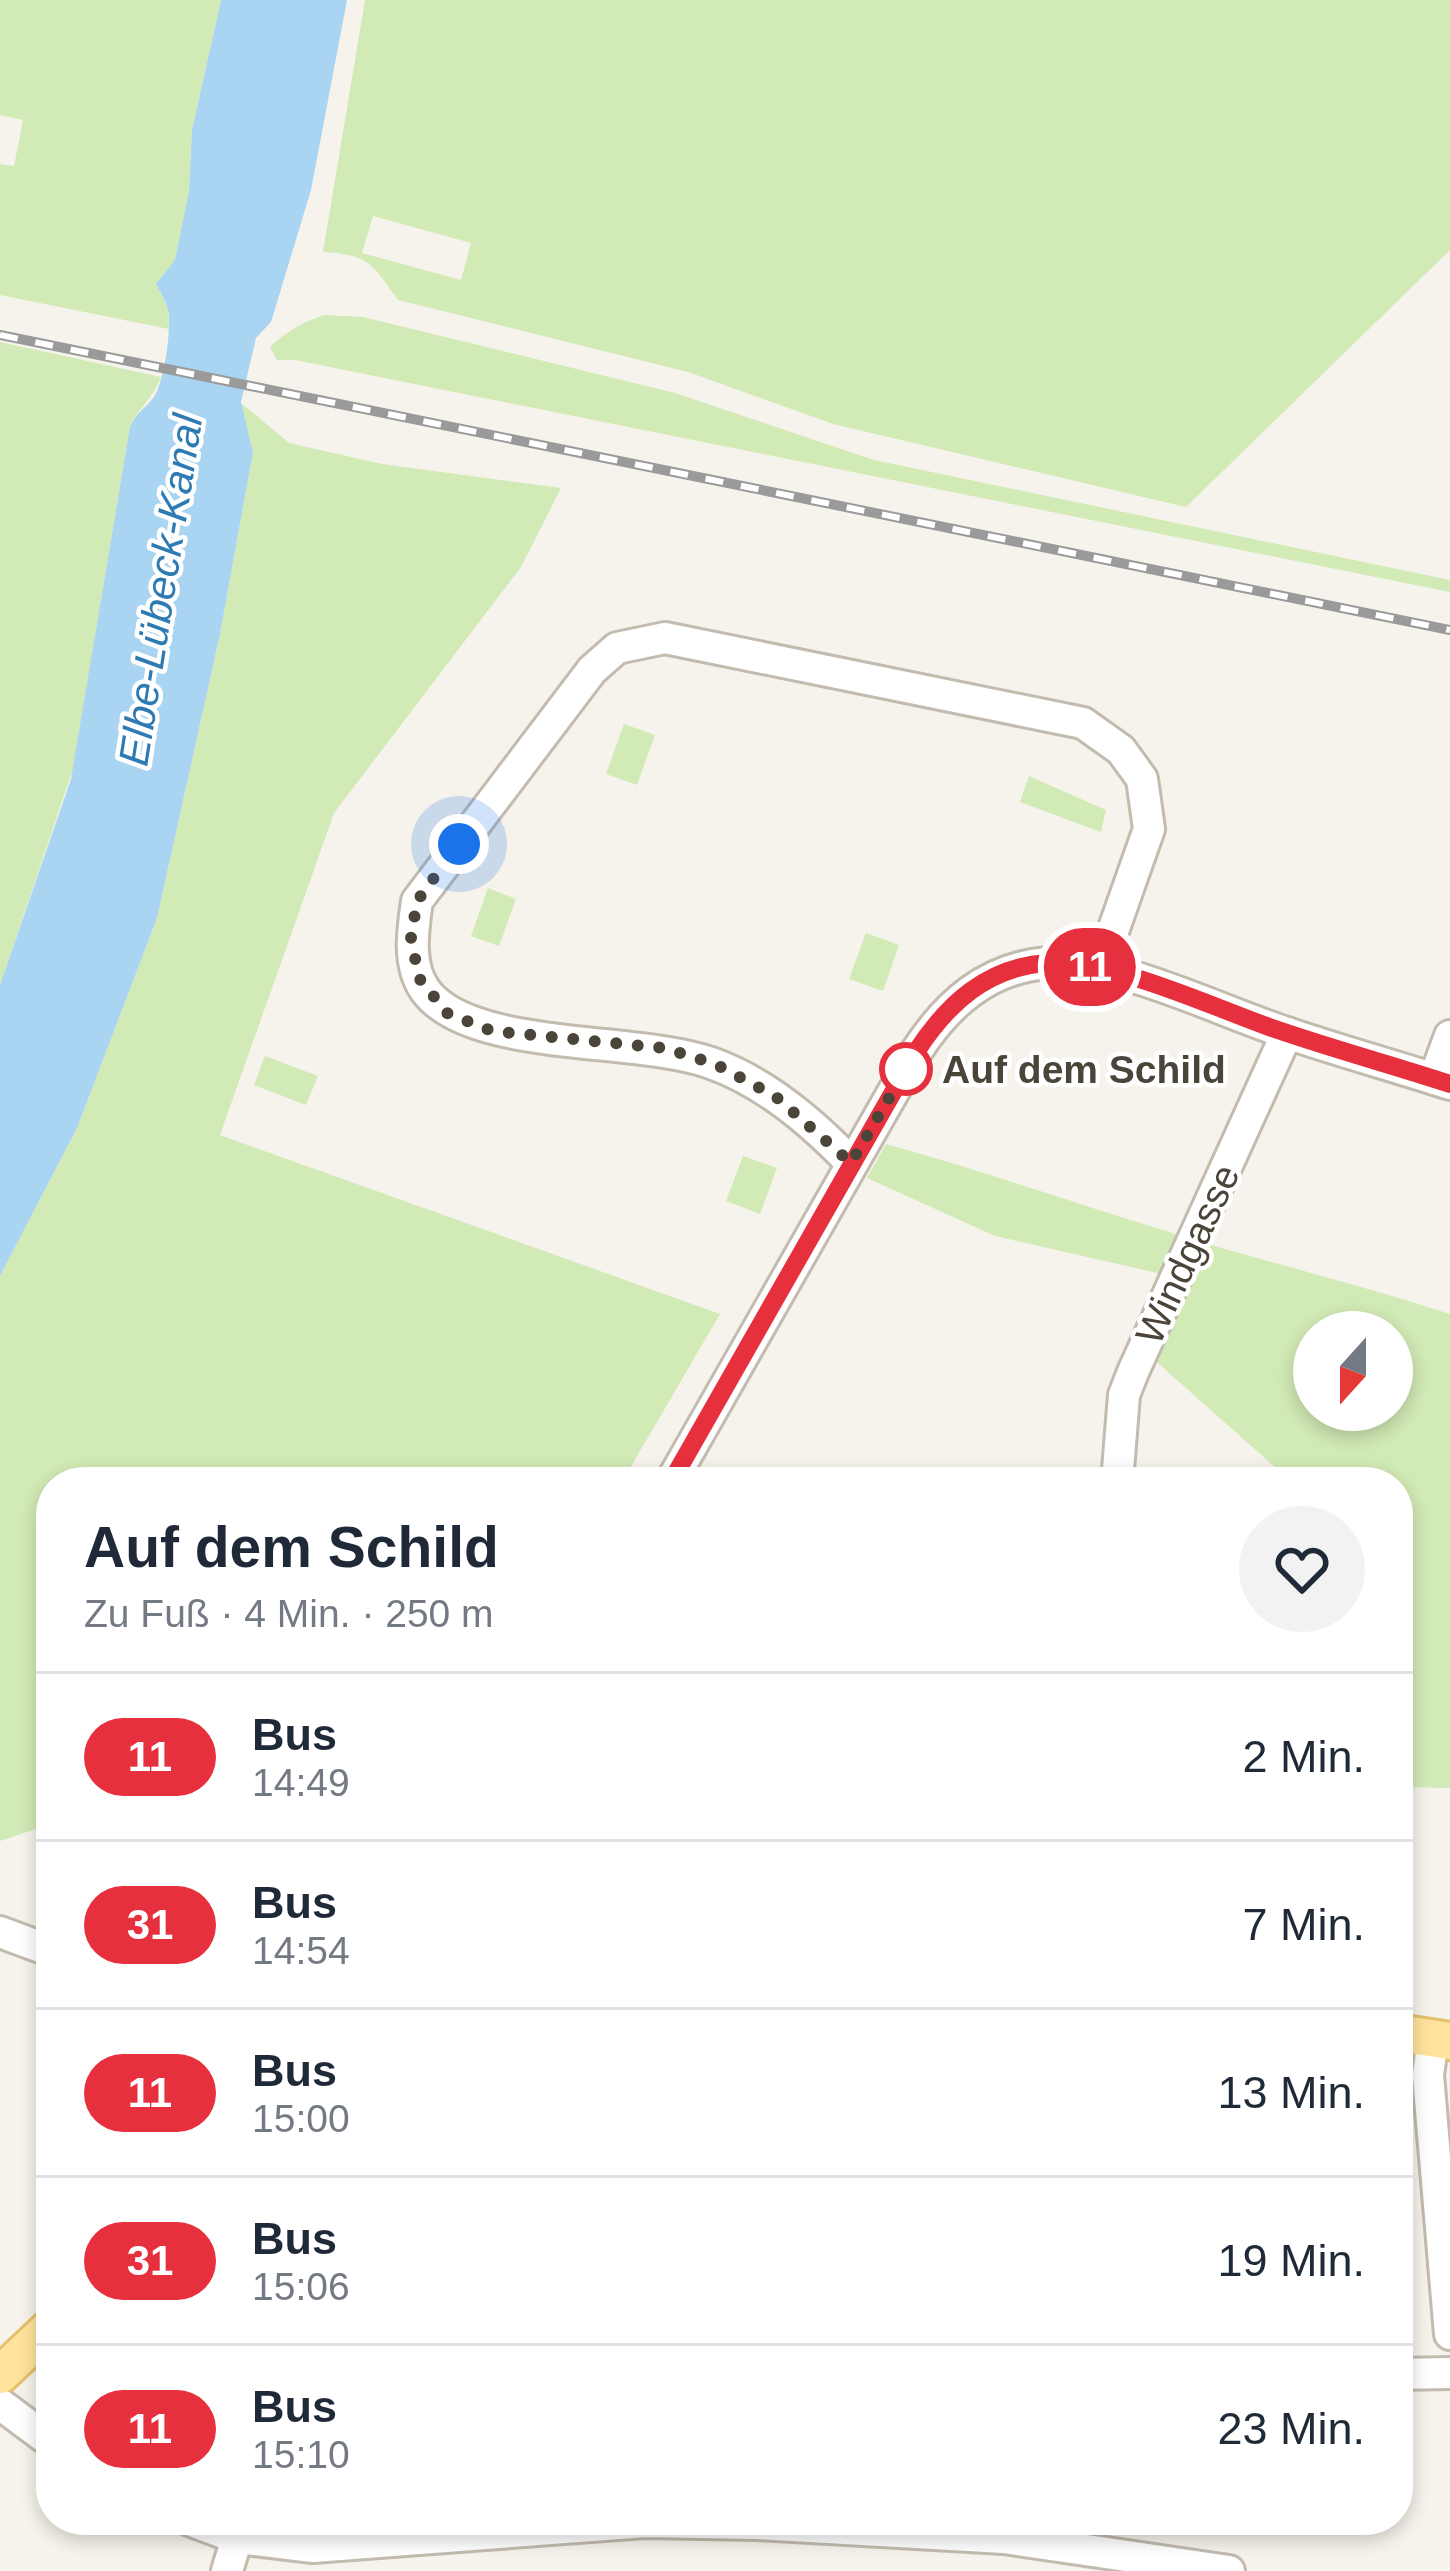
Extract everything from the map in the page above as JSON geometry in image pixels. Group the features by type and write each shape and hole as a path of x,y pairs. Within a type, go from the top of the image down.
{"main road":[{"path":"0,2375 36,2341"}],"street":[{"path":"851,1163 775,1096 715,1064 664,1048 492,1031 447,1013 419,978 411,938 417,901 592,670 617,648 664,638 1083,723 1121,749 1142,778 1149,829 1100,968"},
{"path":"679,1467 920,1045 969,989 1002,974 1047,963 1100,968 1442,1082 1450,1036"},
{"name":"Windgasse","path":"1118,1467 1124,1395 1132,1372 1288,1034"},
{"path":"0,1932 36,1945"},
{"path":"1427,2038 1450,2334"},
{"path":"1413,2374 1450,2373"},
{"path":"0,2404 36,2431"},
{"path":"229,2535 313,2548 478,2535"},
{"path":"1034,2535 1189,2568 1229,2571"},
{"path":"227,2571 237,2538"}],"green space":[{"path":"0,0 221,0 192,130 189,191 175,261 156,284 168,308 169,329 0,295 0,164 14,166 23,120 0,115"},
{"path":"365,0 1450,0 1450,250 1186,507 833,424 688,372 398,300 361,259 323,252","holes":["373,216 471,243 461,280 362,253"]},
{"path":"325,315 363,317 675,393 874,460 1450,580 1450,592 277,360 270,347 295,328"},
{"path":"0,342 161,377 130,427 73,769 0,985"},
{"path":"241,403 289,443 382,464 561,488 521,567 334,813 220,1135 720,1314 631,1467 36,1467 36,1829 0,1841 0,1276 77,1128 157,918 220,634 253,452"},
{"path":"624,724 655,735 637,785 606,774"},
{"path":"1029,776 1106,810 1101,832 1020,802"},
{"path":"488,888 516,899 499,946 471,936"},
{"path":"866,933 899,945 883,991 849,979"},
{"path":"265,1056 318,1076 306,1105 254,1085"},
{"path":"886,1144 1450,1314 1450,1788 1413,1787 1413,1467 1275,1467 1151,1357 1166,1275 995,1236 867,1178"},
{"path":"743,1156 777,1168 760,1214 726,1201"}],"water":[{"name":"Elbe-Lübeck-Kanal","path":"221,0 347,0 311,190 271,322 256,338 241,402 253,452 220,634 157,918 77,1128 0,1276 0,985 71,779 130,427 154,397 164,368 169,318 156,284 175,260 189,191 192,130"}],"railway":[{"path":"0,335 1450,630"}],"bus line":[{"name":"11","path":"679,1467 916,1052 939,1018 969,989 1002,974 1047,963 1100,968 1450,1084"}],"place":[{"name":"Auf dem Schild","path":"906,1069"}],"route":[{"path":"459,844 417,901 411,938 419,978 447,1013 492,1031 664,1048 715,1064 775,1096 851,1163 916,1052 906,1069"}]}
